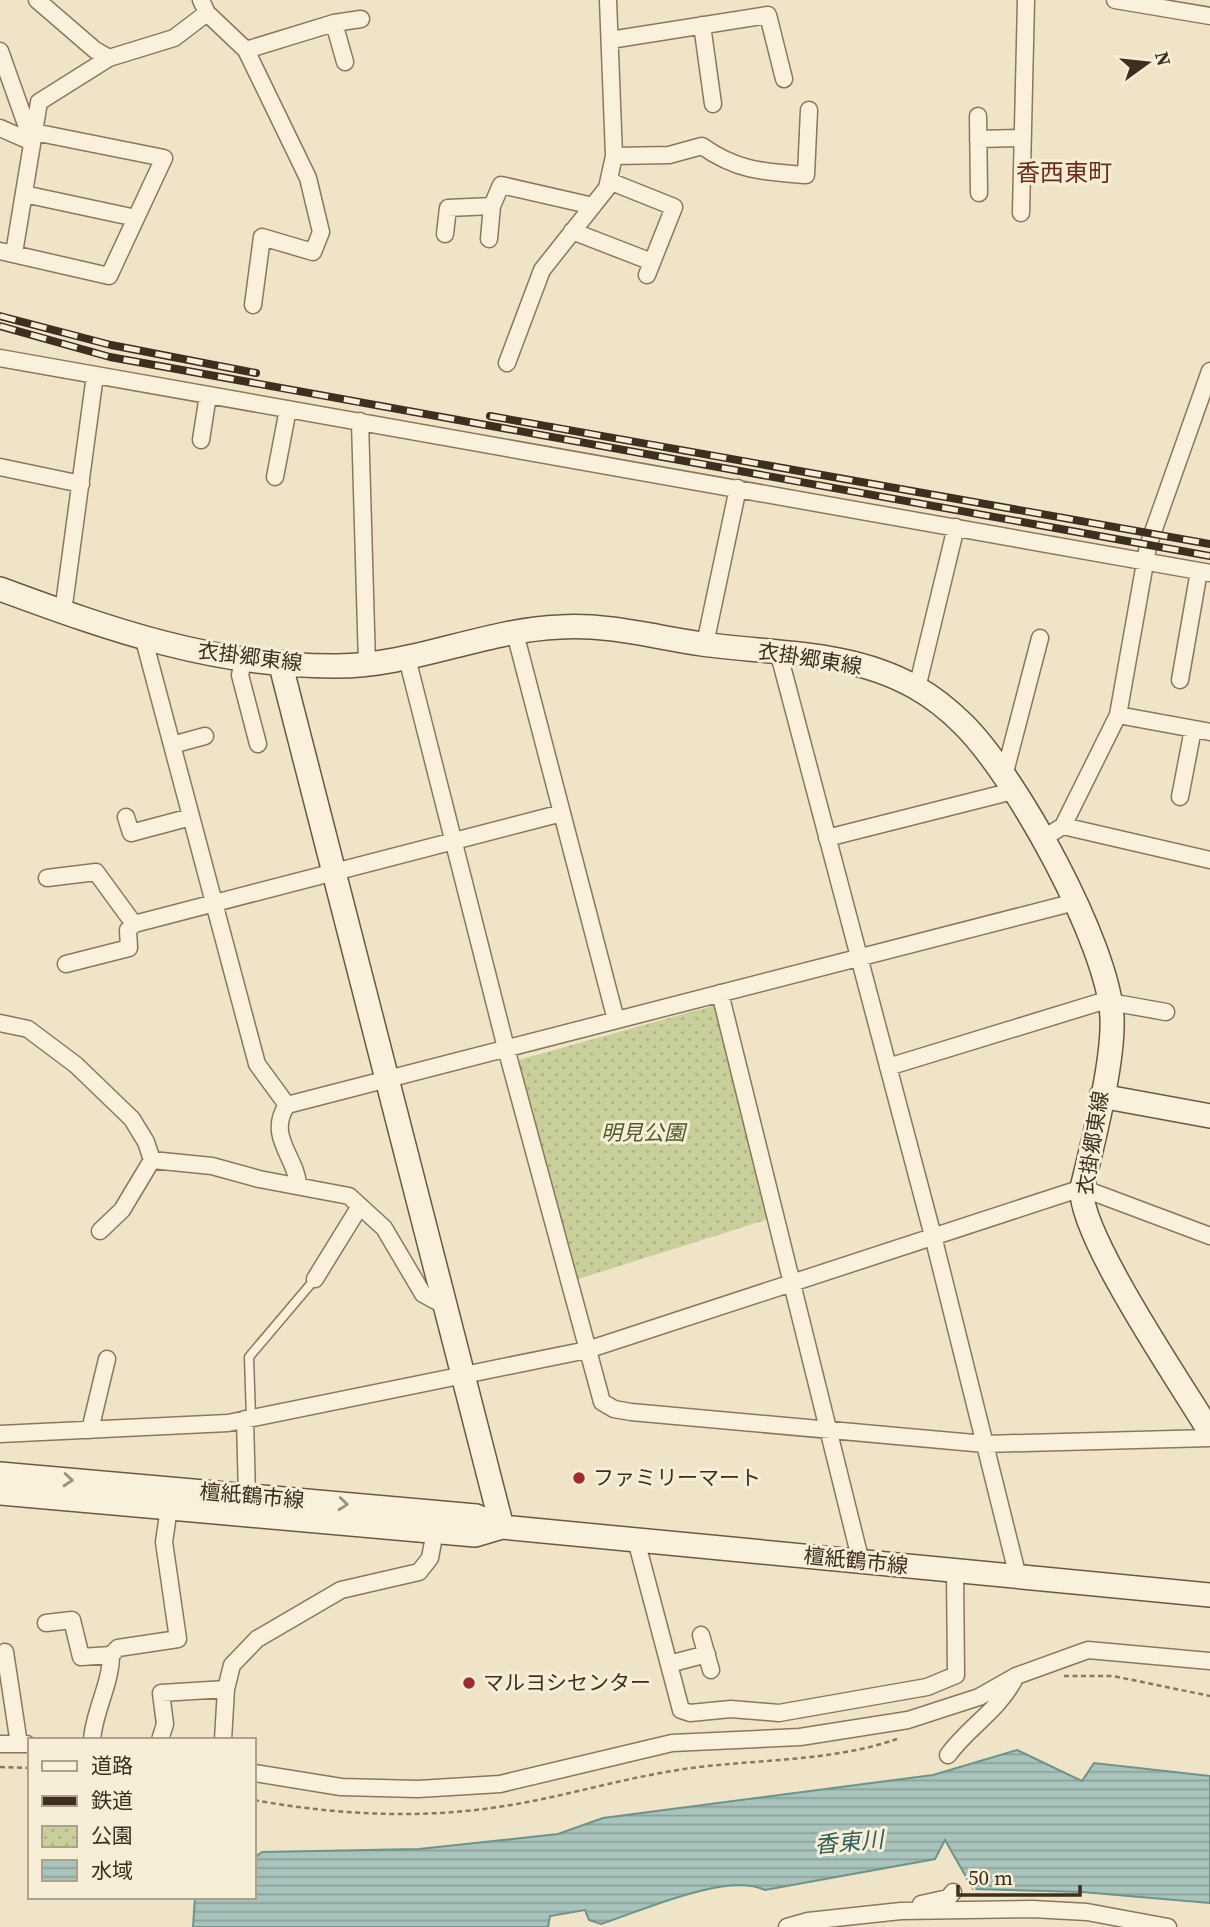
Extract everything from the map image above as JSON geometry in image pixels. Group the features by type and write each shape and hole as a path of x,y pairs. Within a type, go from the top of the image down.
{"main road":[{"name":"衣掛郷東線","path":"0,589 144,640 280,662 367,664 407,658 515,633 556,627 599,626 705,644 778,651 854,664 917,688 962,723 1009,783 1075,902 1101,963 1112,1022 1101,1096 1082,1188 1085,1214 1096,1238 1210,1432"},
{"path":"280,662 385,1080 502,1527"},
{"path":"1101,1096 1210,1116"},
{"name":"檀紙鶴市線","path":"0,1474 476,1516 502,1527 1210,1595"},
{"name":"檀紙鶴市線","path":"0,1493 475,1535 502,1527"}],"street":[{"path":"37,0 94,50 109,58"},
{"path":"507,363 542,270 607,188 614,156 608,0"},
{"path":"1021,213 1026,0"},
{"path":"1115,0 1210,16"},
{"path":"0,128 33,137 164,158 109,276 7,252 24,194 33,137 38,102 109,58 174,38 204,7 246,50 309,178 321,232 313,252 262,237 253,306"},
{"path":"610,40 768,15 784,79"},
{"path":"246,50 334,23 361,19"},
{"path":"334,23 345,62"},
{"path":"702,26 713,104"},
{"path":"0,51 33,137"},
{"path":"614,156 668,155 702,146 726,163 760,172 806,175 809,110"},
{"path":"978,116 979,193"},
{"path":"978,139 1022,138"},
{"path":"572,231 650,268 674,207 608,181"},
{"path":"489,239 492,206 501,185 593,206"},
{"path":"24,194 136,218"},
{"path":"445,234 448,208 492,206"},
{"path":"0,358 1204,572 1180,680"},
{"path":"1042,839 1063,826 1118,715 1144,561 1210,372"},
{"path":"63,612 95,375"},
{"path":"201,440 208,395"},
{"path":"275,477 288,409"},
{"path":"360,421 367,664"},
{"path":"0,467 81,484"},
{"path":"705,644 738,488"},
{"path":"917,688 956,527"},
{"path":"515,633 616,1020"},
{"path":"827,838 1009,783 1040,638"},
{"path":"144,640 257,1064 287,1105"},
{"path":"778,651 933,1236 1018,1577"},
{"path":"244,658 240,675 258,744"},
{"path":"407,658 506,1048 602,1402 614,1409 985,1444 1210,1438"},
{"path":"1118,715 1210,732"},
{"path":"1180,797 1193,729"},
{"path":"172,745 205,736"},
{"path":"66,964 130,948 128,930 134,924 562,813"},
{"path":"127,817 131,833 191,817"},
{"path":"1063,826 1210,860"},
{"path":"47,878 96,872 134,924"},
{"path":"298,1185 298,1177 286,1156 282,1141 281,1115 287,1105 1075,902"},
{"path":"720,993 861,1562"},
{"path":"888,1067 1110,1001 1166,1012"},
{"path":"0,1023 27,1029 76,1065 132,1119 146,1142 152,1160 122,1210 100,1230"},
{"path":"152,1160 212,1166 259,1180 349,1196 394,1241 424,1294 445,1306"},
{"path":"0,1434 196,1426 248,1419 587,1350 1082,1188 1210,1236"},
{"path":"315,1279 360,1206"},
{"path":"90,1430 107,1359"},
{"path":"247,1496 248,1419"},
{"path":"46,1623 72,1620 81,1657 111,1655 118,1648 178,1640 164,1542 169,1508"},
{"path":"223,1738 226,1689 232,1665 257,1639 341,1590 419,1572 430,1558 435,1531"},
{"path":"636,1540 681,1710 690,1713 731,1709 779,1713 927,1687 956,1675 955,1571"},
{"path":"701,1635 711,1670"},
{"path":"256,1773 341,1787 418,1789 500,1784 672,1743 800,1737 908,1720 979,1697 1016,1676 1088,1650 1210,1661"},
{"path":"0,1744 24,1744 5,1652"},
{"path":"668,1664 707,1654"},
{"path":"92,1738 93,1723 111,1667 111,1655"},
{"path":"948,1755 959,1739 1005,1699 1016,1676"},
{"path":"160,1738 164,1724 161,1693 226,1689"},
{"path":"901,1912 926,1902 948,1898 953,1892"},
{"path":"787,1927 808,1921 901,1912 1059,1909 1168,1927"}],"lane":[{"path":"248,1419 249,1357 315,1279"}],"path":[{"path":"0,1767 28,1768"}],"green space":[{"name":"明見公園","path":"716,1005 769,1219 575,1280 518,1060"}],"water":[{"name":"香東川","path":"1017,1750 1082,1781 1094,1763 1210,1776 1210,1903 1082,1892 973,1889 945,1840 935,1859 765,1890 748,1886 707,1889 601,1924 589,1920 585,1910 550,1916 548,1927 193,1927 195,1899 256,1899 256,1856 262,1852 419,1849 558,1834 603,1818 933,1775"}],"railway":[{"path":"0,316 111,345 256,373"},
{"path":"0,326 110,357 1210,556"},
{"path":"490,416 1210,544"}],"place":[{"name":"ファミリーマート","path":"579,1478"},
{"name":"マルヨシセンター","path":"469,1683"}],"district":[{"name":"香西東町","path":"1064,173"}]}
